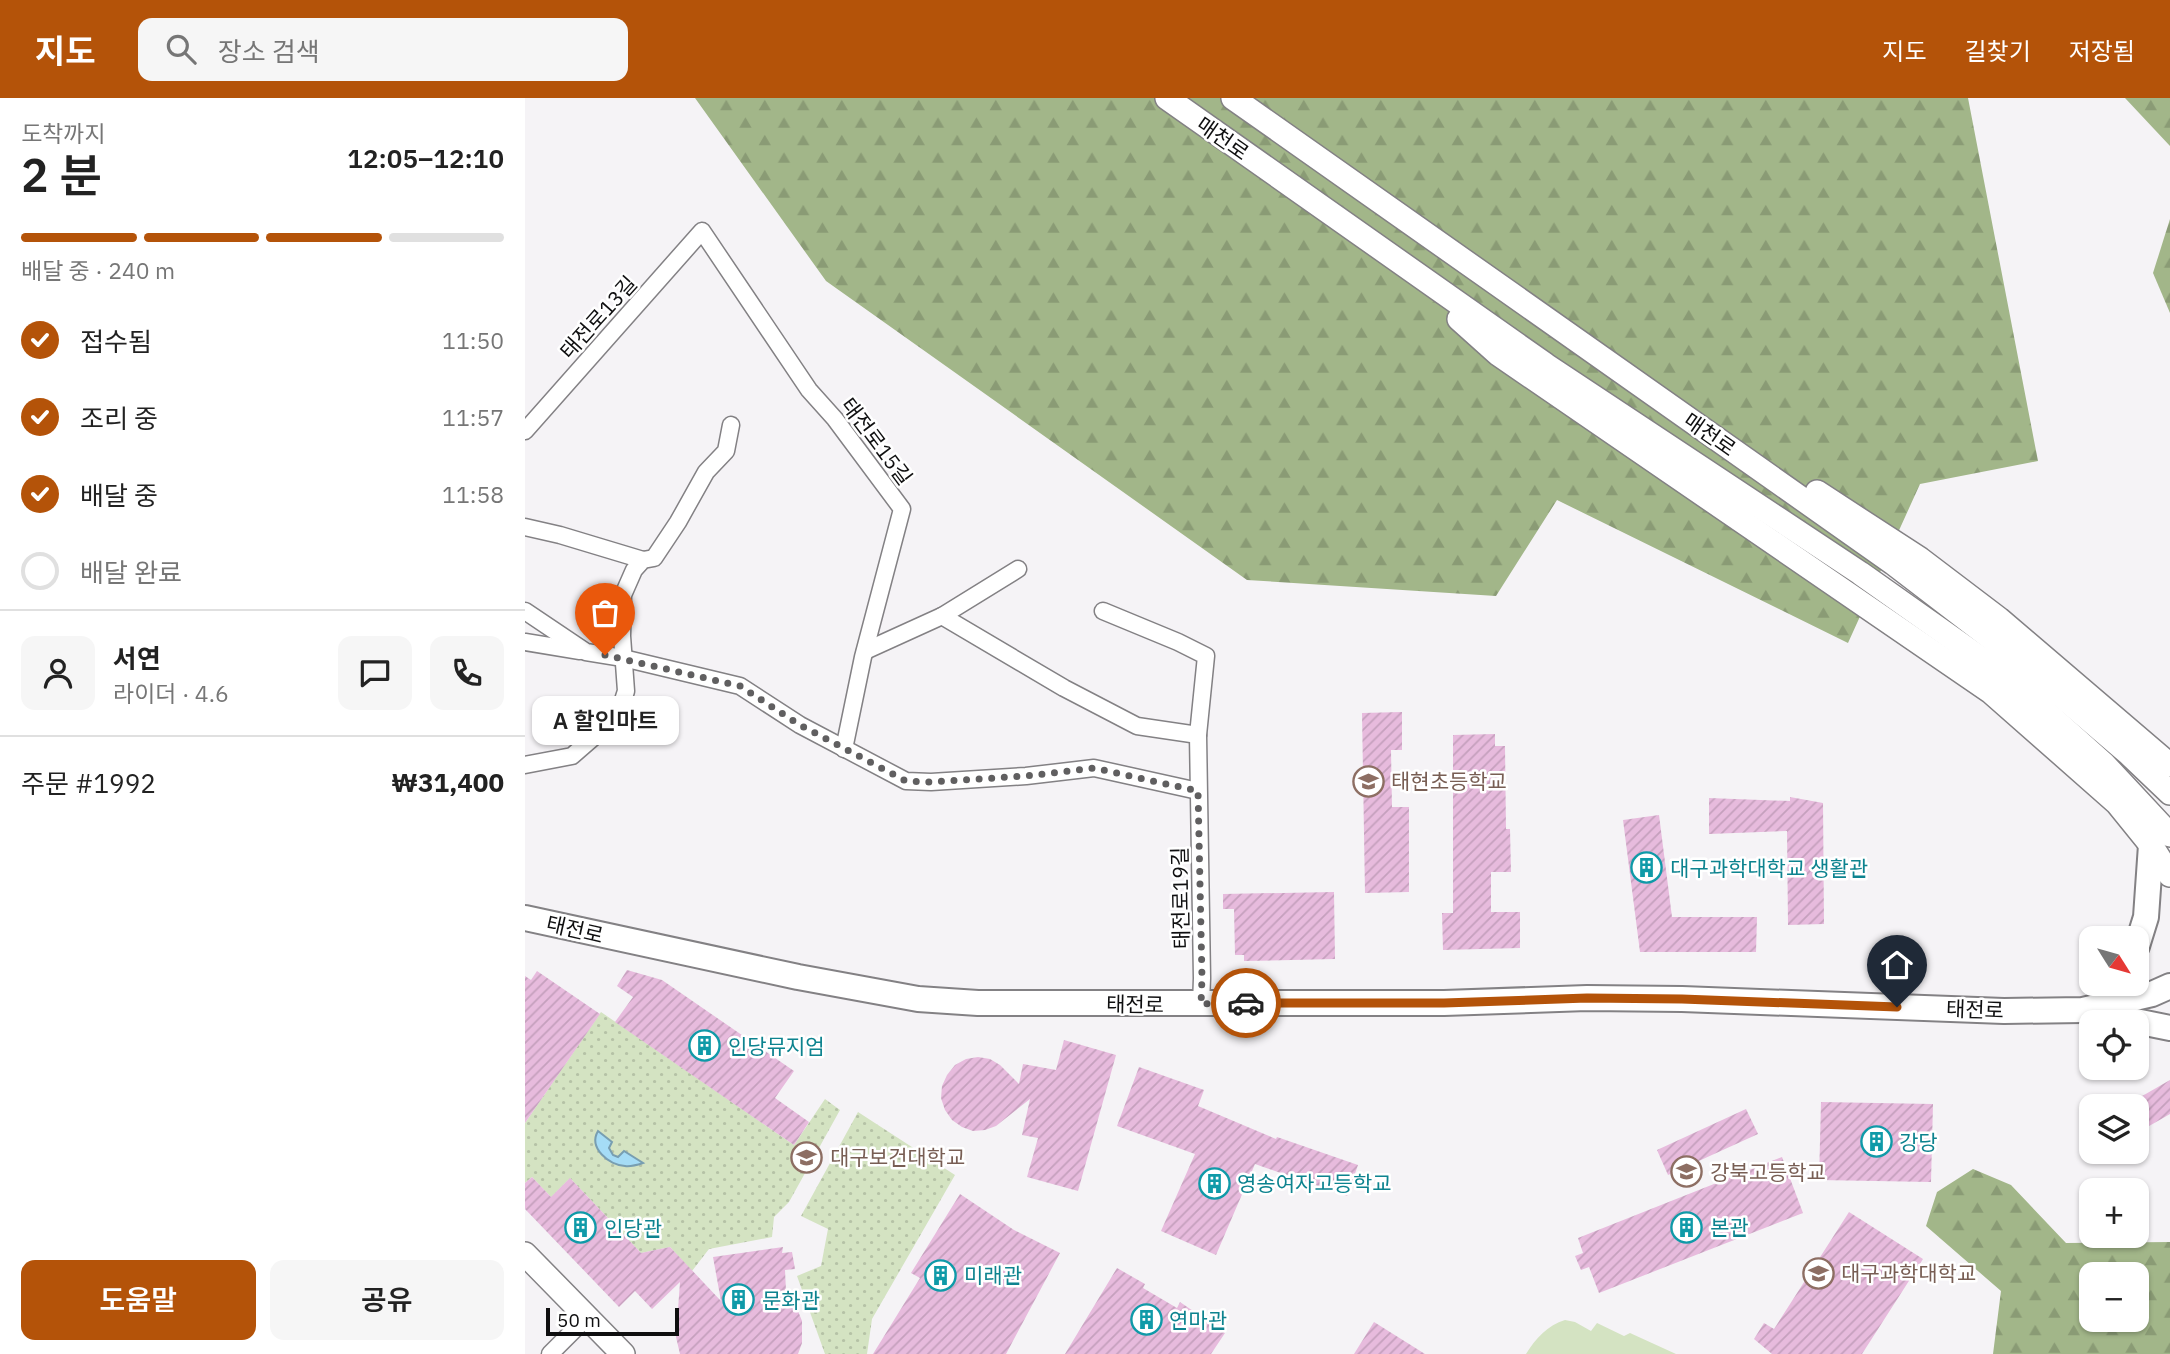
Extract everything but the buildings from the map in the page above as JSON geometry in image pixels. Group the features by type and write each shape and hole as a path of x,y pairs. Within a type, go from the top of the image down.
{"main road":[{"name":"매천로","path":"1167,98 1546,365 1848,565 2012,667"},
{"name":"매천로","path":"1233,98 1893,563 2012,667 2128,753 2170,793"},
{"path":"1420,230 1572,321 1729,435 1920,559 1999,619 2170,765"},
{"path":"1370,241 1498,354 1991,692 2160,840"},
{"path":"2012,667 2103,764 2160,840 2170,875"},
{"path":"2143,926 2160,840"},
{"name":"태전로","path":"525,918 798,977 918,999 978,1003 1444,1003 1587,998 2004,1011 2079,1010"},
{"name":"태전로","path":"2083,1010 2152,994 2170,986"},
{"path":"2083,1010 2098,996"},
{"path":"2149,1024 2170,1028"},
{"path":"525,1254 622,1354"}],"street":[{"name":"태전로13길","path":"525,431 702,231"},
{"name":"태전로15길","path":"702,231 809,390 835,419 902,509 843,749"},
{"path":"525,527 643,560 654,558 706,472 726,451 731,425"},
{"path":"525,765 572,756 618,716 627,691 623,658 624,595 634,570 643,560"},
{"path":"865,651 942,616 1018,569"},
{"path":"525,611 586,652"},
{"name":"태전로19길","path":"1103,611 1206,656 1198,735 1201,1004"},
{"path":"942,616 1064,688 1137,726 1198,735"},
{"path":"525,642 623,658 740,686 800,725 906,781 1026,776 1094,768 1198,791"},
{"path":"550,1354 586,1318"}],"green space":[{"path":"695,98 1968,98 2038,461 1920,484 1848,643 1557,500 1496,596 1247,580 826,281"},
{"path":"2125,98 2170,98 2170,146"},
{"path":"2170,219 2170,313 2153,273"},
{"path":"601,1012 794,1145 825,1099 840,1110 789,1202 774,1217 772,1237 709,1249 692,1271 670,1247 641,1253 570,1178 551,1197 532,1177 525,1183 525,1123"},
{"path":"858,1112 955,1175 872,1319 867,1354 825,1354 797,1276 821,1266 828,1229 801,1216"},
{"path":"1973,1169 2011,1185 2066,1243 2079,1243 2079,1248 2149,1248 2149,1242 2170,1242 2170,1354 1993,1354 2001,1291 1926,1226 1937,1192"},
{"path":"1565,1320 1591,1331 1597,1323 1624,1336 1630,1333 1676,1354 1526,1354 1543,1333"}],"water":[{"path":"598,1131 612,1142 609,1148 613,1155 618,1157 624,1151 643,1163 625,1166 607,1159 596,1144"}],"way so far":[{"path":"605,655 740,686 800,725 906,781 1026,776 1094,768 1198,791 1201,1004 1246,1003"}],"place":[{"name":"A 할인마트","path":"605,655"},
{"name":"태현초등학교","path":"1368,781"},
{"name":"대구과학대학교 생활관","path":"1647,868"},
{"name":"인당뮤지엄","path":"705,1046"},
{"name":"강당","path":"1876,1142"},
{"name":"대구보건대학교","path":"807,1157"},
{"name":"강북고등학교","path":"1687,1172"},
{"name":"영송여자고등학교","path":"1214,1183"},
{"name":"본관","path":"1687,1227"},
{"name":"인당관","path":"581,1228"},
{"name":"대구과학대학교","path":"1818,1273"},
{"name":"미래관","path":"941,1275"},
{"name":"문화관","path":"739,1300"},
{"name":"연마관","path":"1146,1320"}],"route":[{"path":"1246,1003 1444,1003 1587,998 1897,1007"}]}
